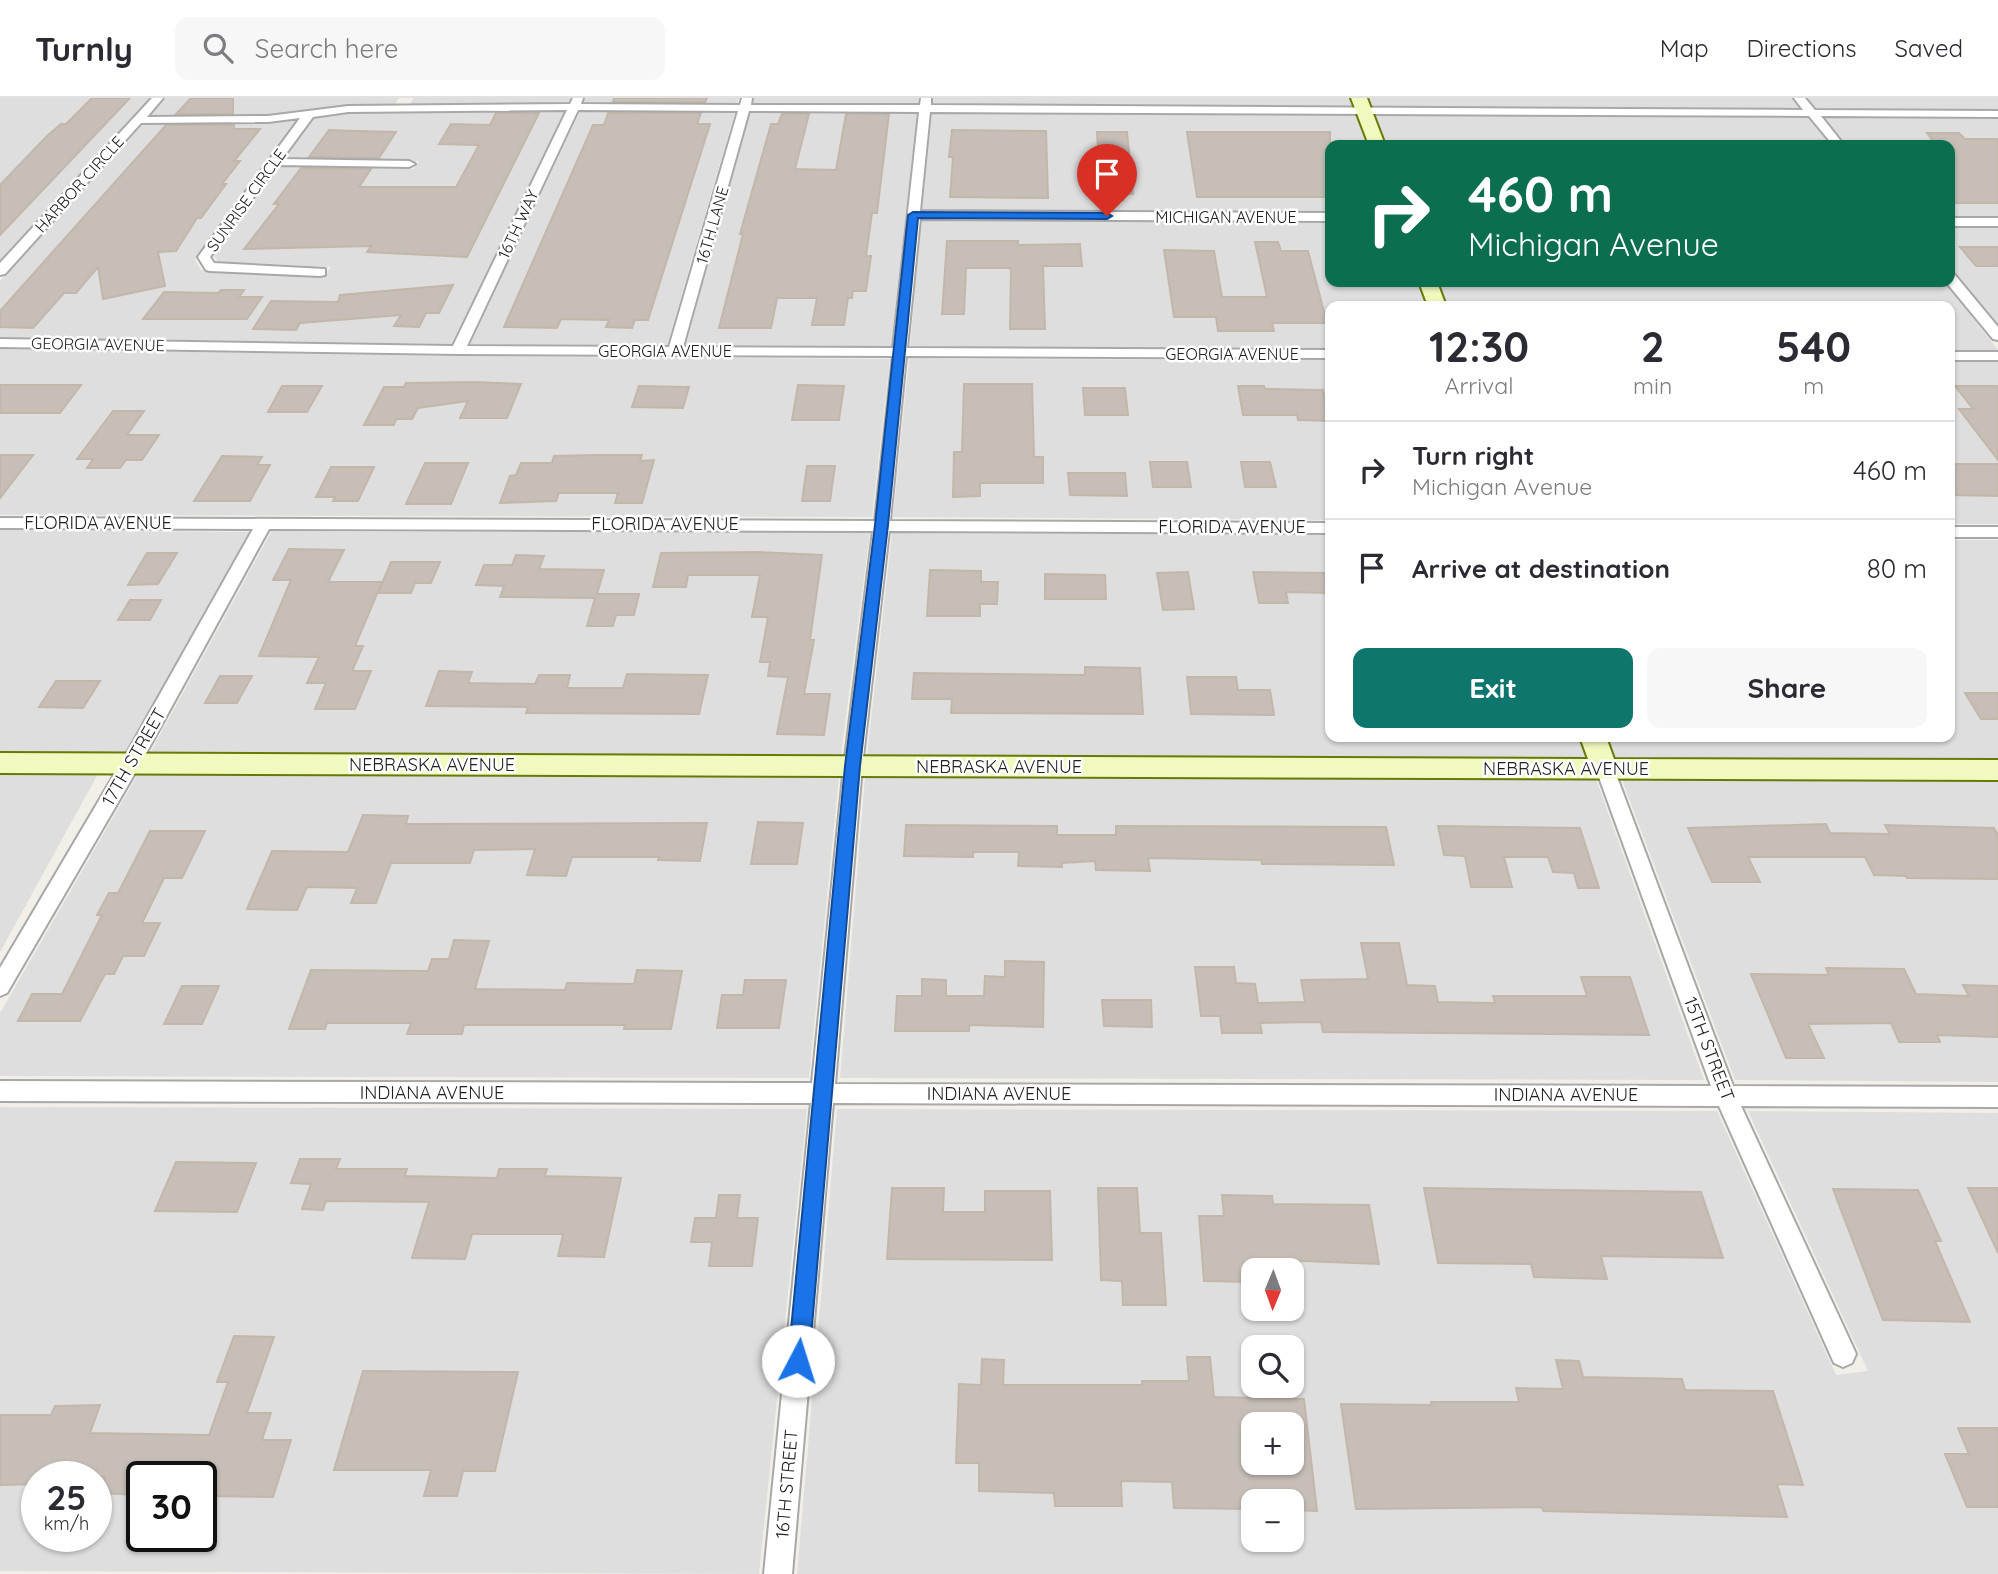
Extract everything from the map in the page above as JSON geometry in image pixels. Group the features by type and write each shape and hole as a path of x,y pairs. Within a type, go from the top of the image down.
{"main road":[{"path":"1361,104 1375,140"},
{"name":"15TH STREET","path":"1595,742 1605,769"},
{"name":"NEBRASKA AVENUE","path":"0,763 1998,770"}],"street":[{"name":"HARBOR CIRCLE","path":"0,271 158,98"},
{"path":"1800,98 1835,140"},
{"path":"136,120 268,119 403,103 576,102 1361,104 1998,114"},
{"name":"16TH WAY","path":"458,350 576,102"},
{"name":"16TH LANE","path":"674,351 745,103"},
{"name":"16TH STREET","path":"778,1574 853,766 882,525 925,103"},
{"name":"SUNRISE CIRCLE","path":"309,114 204,257 210,267 320,272"},
{"path":"274,162 409,164"},
{"name":"MICHIGAN AVENUE","path":"913,215 1325,218"},
{"path":"1955,222 1998,222"},
{"path":"1955,284 1998,336"},
{"name":"GEORGIA AVENUE","path":"0,343 458,350 1325,354"},
{"path":"1955,356 1998,356"},
{"name":"FLORIDA AVENUE","path":"0,523 1325,527"},
{"name":"17TH STREET","path":"0,987 131,764 264,524"},
{"path":"1955,532 1998,532"},
{"name":"15TH STREET","path":"1605,769 1725,1095 1843,1353"},
{"name":"INDIANA AVENUE","path":"0,1091 1998,1097"}],"shaded area":[{"path":"0,98 151,98 0,261"},
{"path":"166,98 399,98 395,104 348,105 270,115 148,117"},
{"path":"414,98 571,98 568,103 410,104"},
{"path":"585,98 739,98 737,104 583,103"},
{"path":"754,98 918,98 918,105 752,104"},
{"path":"933,98 1352,98 1355,107 933,105"},
{"path":"1366,98 1792,98 1800,108 1370,107"},
{"path":"1807,98 1998,98 1998,110 1816,109"},
{"path":"565,111 452,344 0,337 0,281 141,124 265,123 298,119 195,260 201,270 206,272 324,277 331,267 218,262 214,256 279,166 414,169 419,161 285,158 315,117 347,112"},
{"path":"580,111 735,112 667,345 470,344"},
{"path":"750,112 917,112 891,347 686,345"},
{"path":"932,113 1357,114 1367,140 1325,140 1325,213 922,211"},
{"path":"1372,114 1807,116 1827,140 1383,140"},
{"path":"1822,116 1998,118 1998,218 1955,217 1955,140 1843,140"},
{"path":"921,220 1325,222 1325,287 1421,287 1426,301 1325,301 1325,348 910,347"},
{"path":"1955,227 1998,227 1998,325 1955,273"},
{"path":"1439,287 1948,287 1998,350 1955,350 1955,301 1444,301"},
{"path":"0,349 890,359 872,517 0,515"},
{"path":"909,359 1325,360 1325,520 893,517"},
{"path":"1955,361 1998,362 1998,524 1955,524"},
{"path":"0,530 249,532 125,753 0,753"},
{"path":"271,532 870,532 841,755 150,753"},
{"path":"892,533 1325,535 1325,742 1583,742 1589,758 867,755"},
{"path":"1955,540 1998,540 1998,759 1614,758 1608,742 1955,742"},
{"path":"0,774 98,774 0,952"},
{"path":"138,774 839,777 809,1078 0,1076 0,1013"},
{"path":"865,777 1596,779 1704,1080 840,1078"},
{"path":"1622,780 1998,781 1998,1082 1735,1080"},
{"path":"0,1107 807,1109 759,1574 0,1571"},
{"path":"837,1109 1717,1111 1836,1375 1868,1371 1748,1111 1998,1113 1998,1574 797,1574"}],"building":[{"path":"92,98 130,98 0,235 0,185 47,136 61,124 66,124"},
{"path":"191,98 233,98 233,114 176,114"},
{"path":"614,98 707,98 705,102 613,102"},
{"path":"496,113 539,113 467,257 367,252 371,246 244,249 279,204 274,204 301,168 371,169 359,187 456,187 479,145 439,144 451,124 490,125"},
{"path":"608,113 701,113 697,124 710,124 648,320 635,320 632,328 606,327 609,320 561,319 557,328 504,327 593,125 604,125"},
{"path":"782,114 809,114 795,169 836,170 846,114 889,114 877,213 872,213 866,256 871,256 866,291 853,291 852,298 848,298 844,325 812,325 817,298 777,298 771,328 719,328 743,234 740,234 771,124 778,124"},
{"path":"166,125 234,125 234,129 260,129 234,161 240,161 176,251 158,252 165,286 103,299 98,267 76,293 64,293 33,328 0,327 0,311"},
{"path":"329,130 396,132 379,158 309,157"},
{"path":"952,130 1046,131 1048,198 950,197 953,157 949,157"},
{"path":"1097,132 1127,132 1133,194 1122,194 1123,200 1101,200"},
{"path":"1187,132 1330,132 1330,140 1325,140 1325,197 1197,197"},
{"path":"1927,133 1959,133 1965,139 1998,139 1998,203 1955,203 1955,140 1932,140"},
{"path":"947,241 1018,241 1018,245 1080,244 1082,266 1043,266 1045,329 1010,329 1011,269 1008,268 966,268 964,314 942,314"},
{"path":"1255,242 1278,242 1281,251 1308,251 1325,323 1272,323 1274,331 1218,331 1216,317 1174,317 1164,250 1214,251 1222,297 1267,297"},
{"path":"1960,247 1998,247 1998,266 1976,266"},
{"path":"453,285 439,313 426,313 419,327 394,326 401,315 300,323 296,330 253,329 271,301 338,302 340,295"},
{"path":"221,290 244,290 239,297 262,297 247,319 143,319 164,292 218,293"},
{"path":"406,383 521,384 507,418 460,418 468,401 418,408 412,419 396,419 394,425 364,425 384,387 404,387"},
{"path":"964,384 1032,384 1034,457 1043,457 1043,483 980,483 980,496 953,497 954,452 962,452"},
{"path":"0,385 81,385 60,413 0,413"},
{"path":"798,385 844,386 839,420 792,420"},
{"path":"282,386 322,386 307,412 268,412"},
{"path":"639,386 689,387 683,408 632,407"},
{"path":"1238,386 1323,390 1325,421 1298,420 1297,415 1243,415"},
{"path":"1955,386 1998,386 1998,460 1959,409 1973,409"},
{"path":"1083,388 1125,388 1128,415 1085,415"},
{"path":"113,411 144,411 127,435 159,435 142,460 126,460 120,468 87,468 93,459 77,459"},
{"path":"0,455 33,455 0,498"},
{"path":"642,455 640,461 654,460 642,503 615,503 618,493 559,493 556,501 500,503 510,476 516,475 521,463 552,463 554,456"},
{"path":"222,456 262,457 257,465 270,465 250,501 194,501"},
{"path":"1150,462 1187,462 1191,487 1153,487"},
{"path":"1241,462 1270,462 1276,487 1245,487"},
{"path":"425,463 468,463 451,504 406,504"},
{"path":"1955,464 1998,464 1998,496 1955,495"},
{"path":"807,466 835,466 830,501 802,501"},
{"path":"331,467 374,467 358,501 333,501 335,497 316,497"},
{"path":"1068,473 1125,473 1127,496 1070,495"},
{"path":"289,549 344,550 328,582 382,582 355,646 363,646 352,671 371,671 355,709 315,709 326,683 307,683 319,657 259,656 291,580 273,580"},
{"path":"758,552 822,555 810,640 814,640 804,694 830,694 824,735 777,734 788,677 768,676 770,662 760,662 768,617 752,617 760,575 688,575 686,587 653,587 661,553"},
{"path":"147,553 177,553 158,584 128,585"},
{"path":"516,555 544,556 539,569 604,570 597,594 639,594 634,615 616,615 613,626 587,626 595,598 500,597 504,586 476,585 484,565 512,565"},
{"path":"391,562 440,562 431,583 415,583 411,593 378,593"},
{"path":"930,570 981,571 981,582 998,582 997,604 980,604 980,616 927,616"},
{"path":"1188,572 1194,609 1163,610 1157,573"},
{"path":"1253,572 1325,573 1325,593 1286,592 1288,603 1259,603"},
{"path":"1045,574 1105,575 1106,599 1045,599"},
{"path":"130,600 161,600 150,620 118,620"},
{"path":"1085,667 1140,668 1143,714 951,713 952,699 912,699 914,673 1085,675"},
{"path":"439,671 472,672 468,683 535,684 539,675 570,675 567,688 623,688 627,674 708,675 699,714 526,713 528,707 426,706"},
{"path":"220,676 252,676 237,703 205,703"},
{"path":"1187,677 1236,677 1238,690 1270,690 1274,715 1191,714"},
{"path":"56,681 100,681 83,708 39,707"},
{"path":"1965,693 1998,693 1998,719 1981,719"},
{"path":"363,815 408,816 406,824 707,823 700,861 658,860 659,857 572,857 566,876 527,875 535,849 474,850 470,863 391,863 376,903 351,903 357,888 307,887 297,910 247,909 272,851 348,852"},
{"path":"758,822 803,823 797,864 751,864"},
{"path":"1826,824 1830,833 1890,834 1885,825 1994,828 1998,835 1998,879 1874,875 1865,857 1748,857 1760,882 1712,882 1688,828"},
{"path":"906,825 1057,826 1057,835 1116,835 1116,826 1386,827 1394,865 1262,864 1261,860 1148,858 1150,871 1096,870 1095,861 1062,863 1062,867 1018,866 1019,852 973,852 973,857 904,856"},
{"path":"1438,826 1580,828 1599,888 1578,888 1574,873 1553,872 1548,857 1504,857 1512,887 1471,887 1465,856 1444,855"},
{"path":"150,831 205,831 182,878 164,878 142,923 160,923 144,956 123,956 114,974 105,974 80,1021 18,1021 32,994 62,994 102,915 97,915 109,893 118,893"},
{"path":"454,940 489,941 475,989 565,990 567,983 634,984 637,970 682,971 671,1029 624,1029 625,1025 464,1025 462,1034 407,1034 411,1023 327,1023 325,1029 289,1029 311,970 428,971 432,959 449,959"},
{"path":"1361,943 1399,943 1407,985 1435,986 1438,1002 1495,1003 1493,996 1587,996 1581,977 1630,977 1649,1035 1323,1032 1321,1022 1260,1023 1262,1033 1222,1033 1220,1016 1201,1016 1195,967 1234,967 1236,983 1255,984 1258,1003 1305,1002 1301,980 1368,979"},
{"path":"1005,961 1044,962 1043,1027 969,1025 969,1031 895,1031 897,996 922,996 922,979 946,980 946,996 984,996 985,976 1005,977"},
{"path":"1826,968 1904,969 1916,994 1969,996 1963,985 1998,986 1998,1037 1937,1035 1940,1042 1899,1042 1891,1023 1808,1024 1824,1058 1786,1058 1751,974 1829,975"},
{"path":"745,980 786,980 779,1028 717,1028 722,995 743,995"},
{"path":"182,986 219,986 202,1024 164,1024"},
{"path":"1102,1000 1151,1000 1152,1027 1104,1026"},
{"path":"300,1159 340,1159 336,1169 407,1169 405,1176 497,1178 499,1169 547,1169 545,1176 621,1178 604,1257 558,1256 563,1234 472,1234 465,1259 412,1258 429,1202 326,1201 323,1210 302,1209 311,1184 291,1183"},
{"path":"176,1162 256,1163 237,1212 155,1211"},
{"path":"892,1188 944,1188 943,1212 985,1212 985,1191 1050,1191 1052,1260 887,1259"},
{"path":"1098,1188 1137,1188 1140,1233 1161,1233 1166,1305 1123,1305 1122,1281 1101,1280"},
{"path":"1424,1188 1701,1192 1723,1258 1601,1256 1607,1279 1534,1277 1531,1264 1438,1263"},
{"path":"1968,1188 1998,1188 1998,1253"},
{"path":"1833,1189 1918,1190 1941,1241 1935,1241 1970,1322 1883,1320"},
{"path":"719,1195 740,1195 737,1218 758,1218 752,1266 709,1266 712,1242 691,1242 695,1218 716,1218"},
{"path":"1222,1195 1272,1196 1273,1204 1369,1205 1379,1264 1304,1261 1304,1258 1241,1258 1241,1282 1204,1281 1199,1216 1224,1216"},
{"path":"234,1336 274,1337 247,1413 271,1413 262,1440 291,1440 273,1497 217,1496 217,1461 126,1461 126,1494 112,1494 112,1461 21,1461 21,1484 0,1485 0,1415 51,1415 55,1406 100,1405 90,1433 209,1435 228,1382 217,1382"},
{"path":"1187,1357 1210,1357 1214,1397 1304,1399 1317,1511 1304,1510 1304,1489 1241,1489 1241,1509 1174,1508 1172,1482 1121,1481 1122,1506 1055,1506 1054,1493 979,1491 979,1463 956,1463 959,1384 981,1385 982,1359 1004,1360 1003,1385 1142,1385 1142,1381 1189,1381"},
{"path":"1556,1360 1579,1361 1583,1377 1682,1379 1685,1390 1773,1391 1803,1485 1777,1484 1787,1517 1543,1511 1542,1507 1356,1509 1341,1404 1519,1402 1516,1388 1563,1389"},
{"path":"363,1371 518,1372 495,1471 463,1471 457,1496 424,1496 431,1470 334,1470"},
{"path":"1958,1428 1998,1428 1998,1507 1967,1507 1945,1454 1969,1454"}],"route":[{"path":"798,1361 853,766 882,525 913,215 1107,216"}]}
